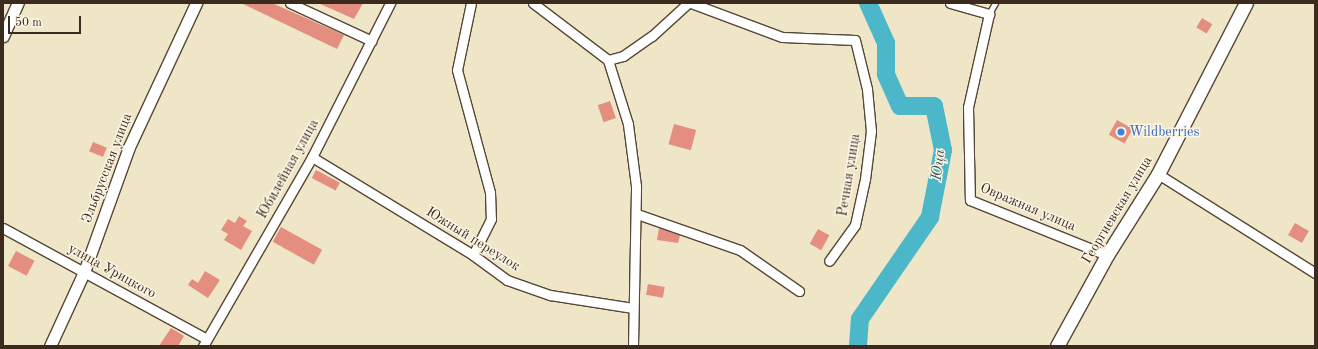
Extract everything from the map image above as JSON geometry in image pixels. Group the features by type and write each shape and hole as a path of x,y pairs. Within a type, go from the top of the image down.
{"main road":[{"name":"Георгиевская улица","path":"1057,346 1106,255 1158,174 1246,3"}],"street":[{"path":"3,36 18,3"},
{"name":"Эльбрусская улица","path":"50,346 84,272 129,147 196,3"},
{"path":"290,3 372,41"},
{"name":"Юбилейная улица","path":"205,343 312,157 390,3"},
{"path":"471,3 462,36 457,70 490,192 491,219 473,256"},
{"path":"533,3 608,60 628,124 637,214 633,346"},
{"path":"608,60 623,56 652,36 688,3"},
{"name":"Речная улица","path":"691,3 782,37 855,40 867,89 871,131 865,179 855,225 828,261"},
{"path":"950,3 989,14"},
{"name":"Овражная улица","path":"989,14 968,107 970,200 1106,255"},
{"name":"Южный переулок","path":"312,157 473,256 507,280 550,296 633,308"},
{"path":"1158,174 1315,273"},
{"path":"637,214 740,250 799,291"},
{"name":"улица Урицкого","path":"3,228 84,272 205,343"}],"lane":[{"path":"989,14 995,3"}],"building":[{"path":"241,3 272,3 344,35 337,49"},
{"path":"318,3 363,3 354,19"},
{"path":"1202,18 1212,24 1207,34 1196,27"},
{"path":"610,101 616,118 604,122 598,105"},
{"name":"Wildberries","path":"1117,120 1133,129 1125,144 1109,135"},
{"path":"674,124 696,130 691,150 669,144"},
{"path":"93,142 107,148 103,157 89,151"},
{"path":"316,170 340,183 336,191 312,178"},
{"path":"239,216 247,221 243,226 252,231 241,250 224,240 228,234 221,230 228,219 235,223"},
{"path":"1295,223 1309,231 1302,243 1288,235"},
{"path":"281,227 322,250 314,265 273,242"},
{"path":"659,228 680,235 678,243 657,240"},
{"path":"818,229 829,235 821,250 810,244"},
{"path":"16,251 35,261 27,276 8,266"},
{"path":"205,271 220,280 208,298 188,285 192,279 198,283"},
{"path":"648,284 665,287 663,298 646,295"},
{"path":"171,328 184,336 178,346 159,346"}],"waterway":[{"name":"Юца","path":"858,346 860,319 930,217 943,150 934,106 900,106 886,74 886,43 868,3"}],"place":[{"name":"Wildberries","path":"1121,132"}]}
